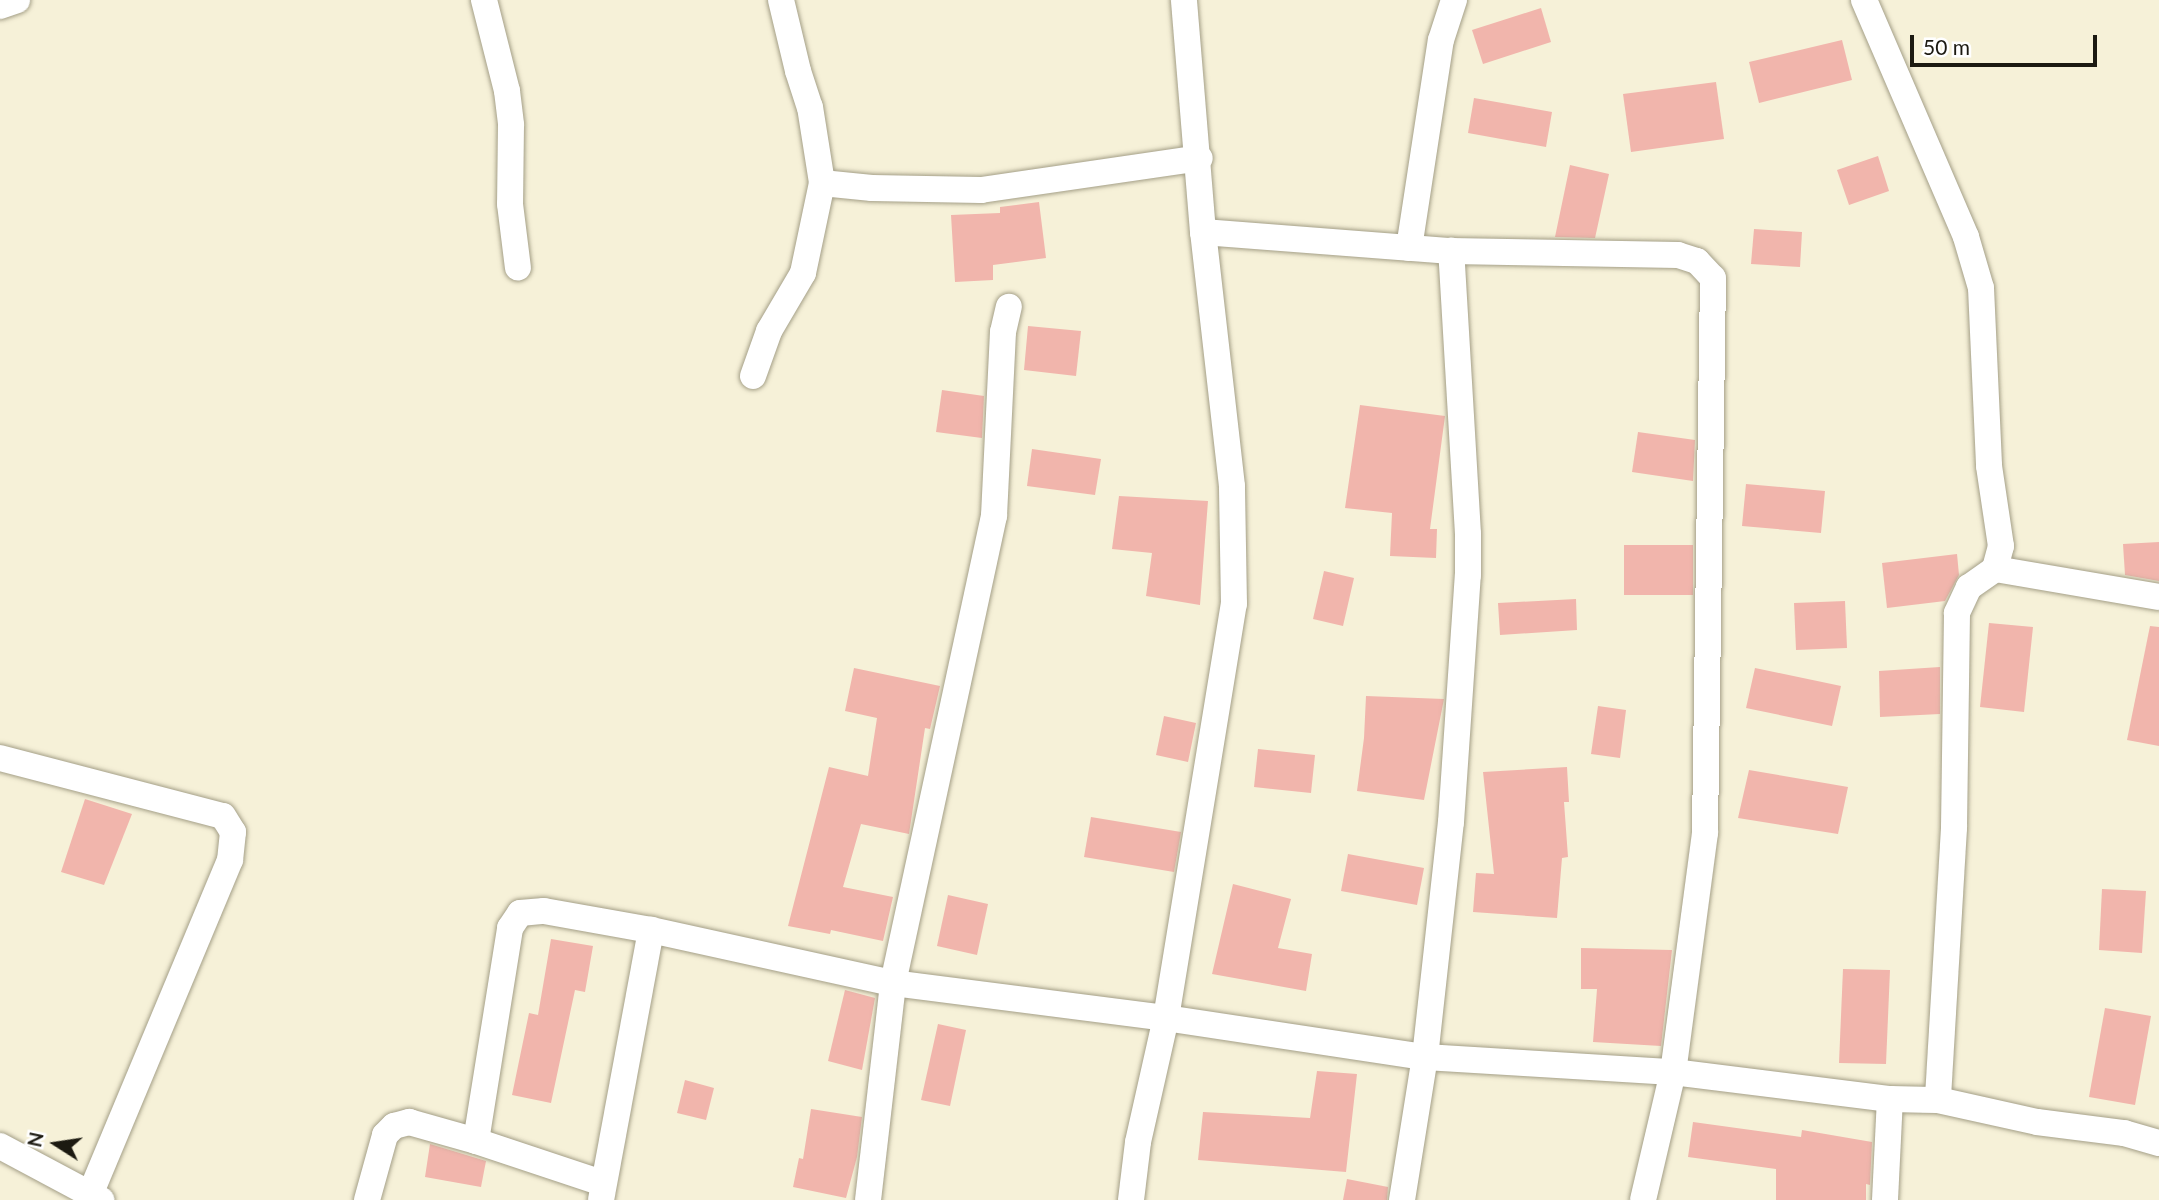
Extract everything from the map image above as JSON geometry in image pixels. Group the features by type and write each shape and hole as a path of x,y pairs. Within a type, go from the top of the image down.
{"street":[{"path":"0,6 17,0"},
{"path":"484,0 510,113 510,204 518,268"},
{"path":"753,376 769,331 803,273 822,183 810,107 798,71 781,0"},
{"path":"1131,1200 1138,1142 1166,1018 1234,604 1231,486 1203,232 1200,158 1184,0"},
{"path":"1409,248 1441,40 1454,0"},
{"path":"1864,0 1966,237 1980,288 1989,466 2001,546 1995,569 1969,587 1957,613 1954,828 1938,1100"},
{"path":"822,183 872,188 981,190 1200,158"},
{"path":"1203,232 1451,251 1678,255 1697,261 1713,278 1705,833 1674,1072 1643,1200"},
{"path":"1402,1200 1425,1057 1451,822 1468,575 1468,534 1451,251"},
{"path":"868,1200 893,983 994,516 1003,332 1009,307"},
{"path":"1995,569 2159,597"},
{"path":"0,758 223,816 233,832 230,860 93,1199 0,1146"},
{"path":"476,1141 510,928 520,913 544,911 651,930 893,983 1166,1018 1425,1057 1674,1072 1890,1099 1938,1100 2037,1122 2124,1133 2159,1143"},
{"path":"367,1200 385,1135 394,1126 409,1122 476,1141 601,1191 644,981 651,930"},
{"path":"1885,1200 1890,1099"}],"building":[{"path":"1541,8 1551,42 1483,64 1472,30"},
{"path":"1842,40 1852,80 1759,103 1749,62"},
{"path":"1716,82 1724,139 1631,152 1623,94"},
{"path":"1474,98 1552,112 1546,147 1468,133"},
{"path":"1878,156 1889,191 1849,205 1837,170"},
{"path":"1570,165 1609,174 1595,238 1555,237"},
{"path":"1039,202 1046,258 993,265 993,280 955,282 951,215 1000,213 1000,207"},
{"path":"1754,229 1802,232 1800,267 1751,264"},
{"path":"1028,326 1081,331 1076,376 1024,370"},
{"path":"942,390 984,396 982,438 936,432"},
{"path":"1360,405 1445,416 1430,529 1437,529 1436,558 1390,556 1392,513 1345,508"},
{"path":"1638,432 1695,440 1693,481 1632,472"},
{"path":"1032,449 1101,459 1095,495 1027,486"},
{"path":"1746,484 1825,491 1821,533 1742,526"},
{"path":"1119,496 1208,501 1200,605 1146,596 1152,553 1112,549"},
{"path":"2159,542 2159,581 2125,575 2123,544"},
{"path":"1624,545 1693,545 1693,595 1624,595"},
{"path":"1957,554 1959,575 1945,601 1887,608 1882,563"},
{"path":"1324,571 1354,578 1343,626 1313,619"},
{"path":"1576,599 1577,630 1500,635 1498,603"},
{"path":"1845,601 1847,648 1796,650 1794,603"},
{"path":"1989,623 2033,627 2024,712 1980,707"},
{"path":"2150,626 2159,627 2159,746 2127,740"},
{"path":"1940,667 1940,714 1880,717 1879,671"},
{"path":"854,668 940,686 930,729 925,728 909,834 861,824 843,887 893,897 883,941 831,930 830,934 788,926 829,767 868,776 877,718 845,711"},
{"path":"1755,668 1841,686 1832,726 1746,708"},
{"path":"1366,696 1444,699 1424,800 1357,791"},
{"path":"1598,706 1626,710 1620,758 1591,754"},
{"path":"1164,716 1196,723 1188,762 1156,755"},
{"path":"1258,749 1315,755 1311,793 1254,787"},
{"path":"1567,767 1569,802 1564,802 1568,857 1562,858 1557,918 1473,912 1476,873 1494,874 1483,772"},
{"path":"1749,770 1848,787 1838,834 1738,818"},
{"path":"85,799 132,814 104,885 61,872"},
{"path":"1091,817 1181,832 1174,872 1084,857"},
{"path":"1348,854 1424,868 1417,905 1341,891"},
{"path":"1233,884 1291,899 1278,948 1312,954 1306,991 1212,974"},
{"path":"2102,889 2146,891 2142,953 2099,950"},
{"path":"948,895 988,904 977,955 937,946"},
{"path":"551,939 593,946 585,992 575,990 551,1103 512,1095 529,1013 538,1015"},
{"path":"1581,948 1672,950 1661,1046 1593,1042 1597,989 1581,989"},
{"path":"1843,969 1890,970 1886,1064 1839,1063"},
{"path":"845,990 875,998 862,1070 828,1061"},
{"path":"2105,1008 2151,1016 2135,1105 2089,1097"},
{"path":"938,1024 966,1030 950,1106 921,1100"},
{"path":"1317,1071 1357,1074 1346,1172 1198,1160 1203,1112 1310,1118"},
{"path":"685,1080 714,1088 706,1120 677,1113"},
{"path":"811,1109 862,1117 857,1157 846,1198 793,1187 799,1158 803,1159"},
{"path":"1693,1122 1801,1137 1802,1130 1872,1142 1870,1185 1866,1184 1866,1200 1776,1200 1776,1169 1688,1157"},
{"path":"430,1144 486,1161 481,1187 425,1177"},
{"path":"1347,1179 1388,1187 1387,1200 1343,1200"}]}
